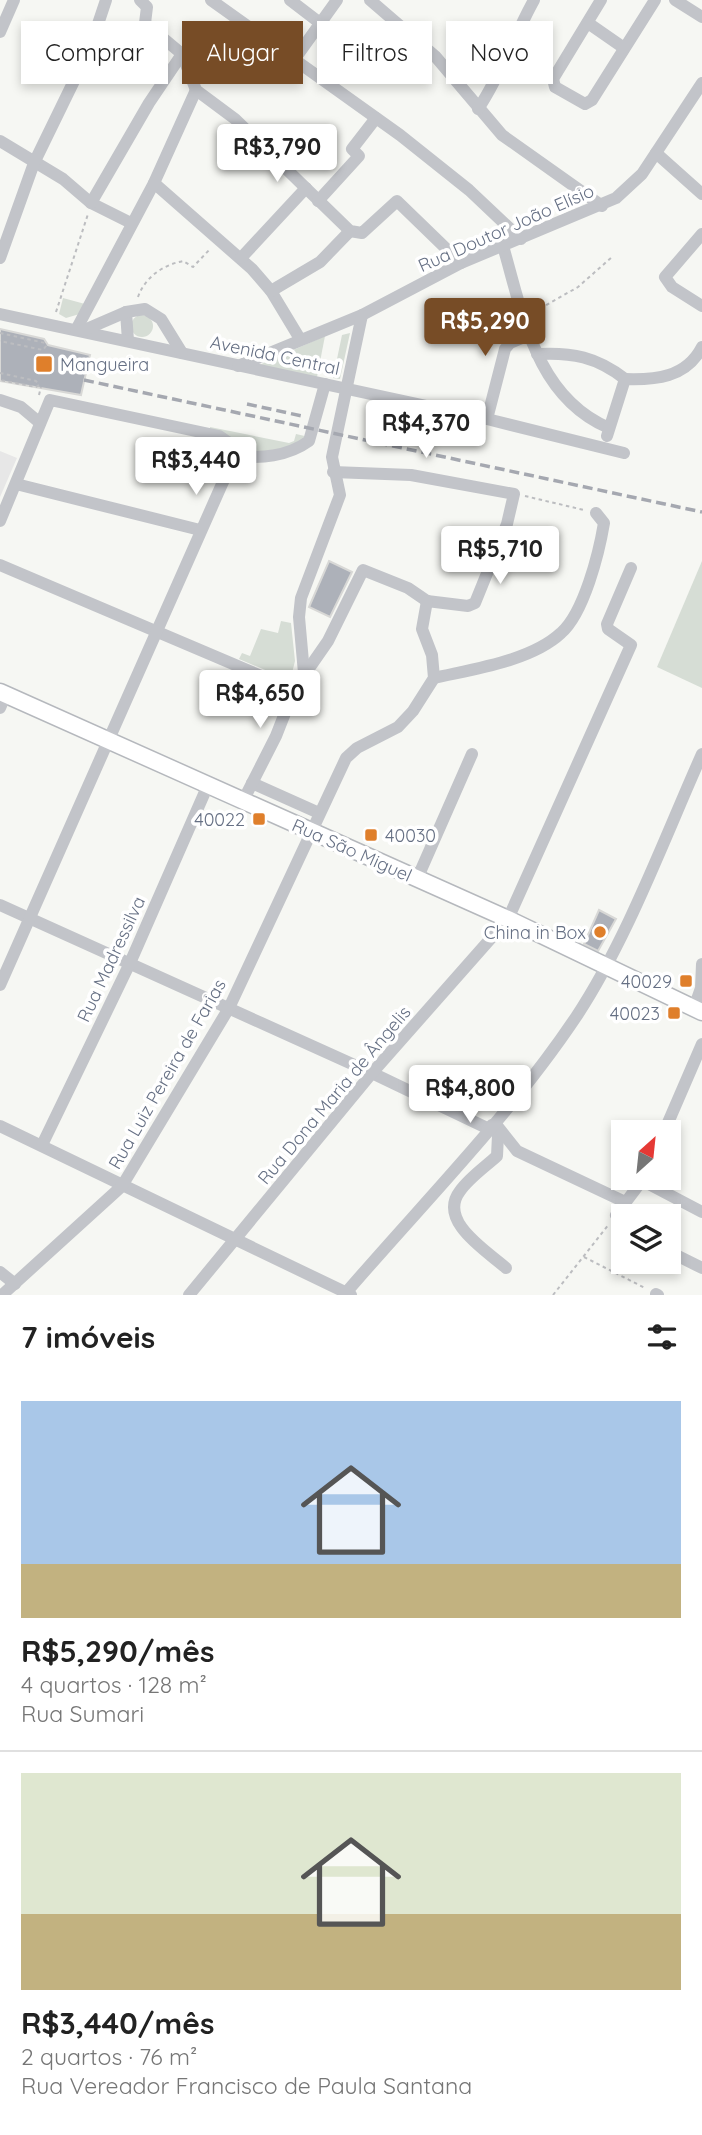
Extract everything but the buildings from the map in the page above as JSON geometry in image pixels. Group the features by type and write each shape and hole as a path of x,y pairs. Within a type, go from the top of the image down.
{"main road":[{"name":"Rua São Miguel","path":"2,698 110,739 508,919 698,1010"}],"street":[{"path":"0,32 14,0"},
{"path":"0,258 34,163 90,48 106,0"},
{"path":"92,203 142,114 182,54 145,23 147,7 140,0"},
{"path":"211,0 240,21"},
{"path":"290,0 317,21"},
{"path":"321,21 337,0"},
{"path":"370,0 435,56 502,135 602,206"},
{"path":"478,109 496,82 511,44 534,0"},
{"path":"601,0 553,79 555,87 576,101 588,103 655,0"},
{"path":"675,0 702,17"},
{"path":"587,23 624,48"},
{"path":"303,47 317,27"},
{"path":"303,66 376,118 459,183 521,239"},
{"name":"Rua Doutor João Elísio","path":"238,366 362,315 461,263 602,206 629,188 702,83"},
{"path":"194,84 196,90 235,119 352,232 362,233 395,200 414,214 461,263"},
{"path":"79,330 131,223 154,183 196,90"},
{"path":"318,201 359,156 352,149 376,118"},
{"path":"0,141 63,179 92,203 131,223"},
{"path":"656,152 702,194"},
{"path":"154,183 241,258 271,291 300,339"},
{"path":"241,258 306,188"},
{"path":"271,291 320,262 352,232"},
{"path":"702,234 665,277 672,287 702,306"},
{"path":"503,246 530,335 552,383 570,404 589,419 609,428"},
{"path":"79,330 126,312 149,310 161,319 182,353"},
{"path":"126,312 128,341"},
{"name":"Avenida Central","path":"0,314 487,419 624,453"},
{"path":"304,673 299,617 301,598 340,495 333,472 334,443 362,315"},
{"path":"487,419 505,349 510,343 530,335"},
{"path":"537,354 559,353 598,360 625,379 670,377 688,364 702,347"},
{"path":"603,446 625,379"},
{"path":"234,457 269,457 286,453 309,441 325,384"},
{"path":"0,400 21,407 40,423"},
{"path":"0,521 50,400 219,436 235,447 234,457 200,530 158,632 0,985"},
{"path":"243,801 294,690 328,640 359,574 368,569 427,601 468,606 475,603 507,524 514,494 411,475 333,472"},
{"path":"16,484 200,530"},
{"path":"427,601 422,629 432,655 434,678 507,661 547,643 564,631 590,582 604,523 596,513"},
{"path":"0,565 294,690"},
{"name":"Rua Dona Maria de Ângelis","path":"189,1295 372,1073 508,919 629,650 631,643 608,629 607,624 631,568"},
{"name":"Rua Luiz Pereira de Farias","path":"7,1291 122,1186 229,1008 350,752 398,727 434,678"},
{"path":"417,879 472,754"},
{"path":"0,1126 347,1294 492,1126 556,1045 606,966 702,754"},
{"name":"Rua São Miguel","path":"252,783 319,813"},
{"name":"Rua Madressilva","path":"42,1145 130,963 208,785"},
{"path":"0,905 492,1126 517,1151 625,1202 634,1190"},
{"path":"698,1010 702,964"},
{"path":"669,1120 702,1044"},
{"path":"492,1126 498,1135 496,1156 460,1190 455,1201 454,1214 463,1230 506,1268"},
{"path":"663,1190 702,1212"},
{"path":"681,1258 702,1268"},
{"path":"0,1272 7,1291"}],"path":[{"path":"52,325 92,203"},
{"path":"140,309 138,296 148,279 175,262 183,261 193,267 201,255 221,240"},
{"path":"524,318 578,287 612,257"},
{"path":"0,333 45,343 46,346 43,350 0,341"},
{"path":"0,373 36,381 39,385 36,387 0,380"},
{"path":"514,494 596,513"},
{"path":"553,1295 611,1227"},
{"path":"583,1257 657,1294"}],"shaded area":[{"path":"63,298 85,304 83,313 66,318 59,314"},
{"path":"142,315 150,318 153,326 150,334 142,337 134,334 131,326 134,318"},
{"path":"350,333 340,379 333,378 342,335"},
{"path":"325,336 317,377 257,366"},
{"path":"210,427 289,443 294,441 296,434 309,437 301,449 243,453 210,431"},
{"path":"0,451 17,458 0,497"},
{"path":"702,561 702,688 657,667"},
{"path":"281,621 291,623 295,661 292,673 284,678 239,659 242,653 250,656 261,629 278,633"}],"railway":[{"path":"84,380 702,512"},
{"path":"247,404 302,416"}],"place":[{"name":"Mangueira","path":"44,364"},
{"name":"40022","path":"259,819"},
{"name":"40030","path":"371,835"},
{"name":"China in Box","path":"600,932"},
{"name":"40029","path":"686,981"},
{"name":"40023","path":"674,1013"}]}
